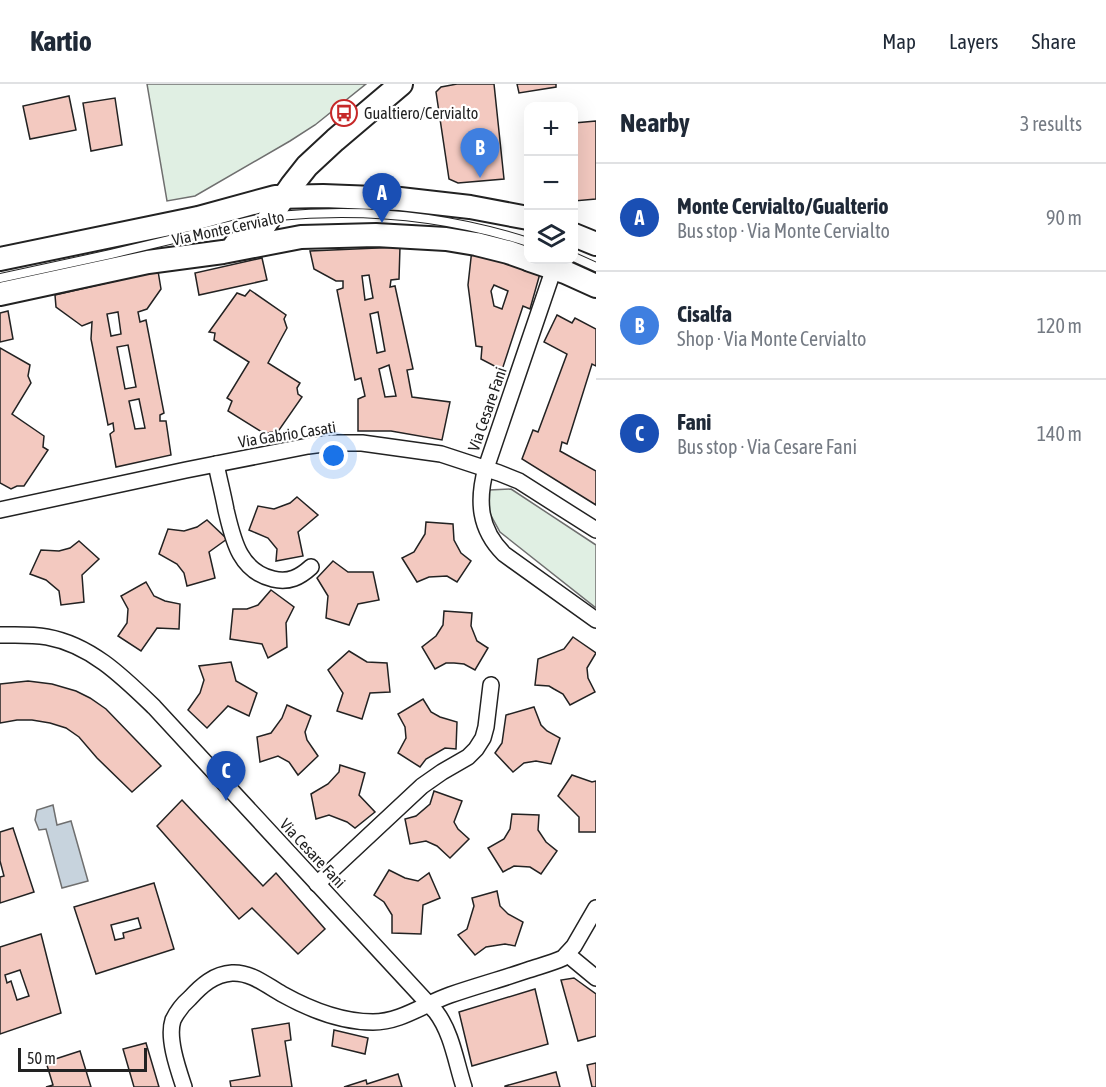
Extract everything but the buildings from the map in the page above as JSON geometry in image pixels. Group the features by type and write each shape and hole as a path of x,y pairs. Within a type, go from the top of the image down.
{"street":[{"path":"223,252 258,231 272,216 284,196 308,166 401,84"},
{"name":"Via Monte Cervialto","path":"0,260 198,218 268,198 284,196 414,200 524,217"},
{"name":"Via Monte Cervialto","path":"0,294 148,262 223,252 301,237 376,235 429,237 464,241 524,257"},
{"path":"578,237 596,244"},
{"name":"Via Cesare Fani","path":"564,264 486,468 481,493 481,512 494,543 512,559 596,620"},
{"name":"Via Monte Cervialto","path":"565,264 596,285"},
{"name":"Via Gabrio Casati","path":"0,510 319,444 362,443 433,452 486,468 519,481 596,530"},
{"path":"216,464 234,543 248,565 262,575 278,580 298,577 311,567"},
{"name":"Via Cesare Fani","path":"0,635 45,636 88,652 112,669 154,707 429,1004 446,1029 464,1087"},
{"path":"317,884 422,786 468,757 476,749 483,738 486,727 491,686"},
{"path":"183,1087 173,1048 174,1019 197,990 213,978 231,973 247,975 282,994 331,1015 349,1020 372,1022 389,1020 405,1016 460,992 557,960 574,946 596,908"},
{"path":"567,954 596,978"}],"lane":[{"name":"Via Monte Cervialto","path":"0,278 272,216 344,214 412,217 468,226 524,241"},
{"name":"Via Monte Cervialto","path":"572,264 596,267"}],"green space":[{"path":"147,84 366,84 315,125 290,141 195,196 167,201"},
{"path":"511,489 596,545 596,608 500,532 488,510 489,490"}],"shaded area":[{"path":"53,805 57,825 71,821 88,881 62,888 46,829 39,830 35,820 37,810"}],"place":[{"name":"Gualtiero/Cervialto","path":"344,113"},
{"name":"Cisalfa","path":"480,178"},
{"name":"Monte Cervialto/Gualterio","path":"382,223"},
{"name":"Fani","path":"226,801"}]}
